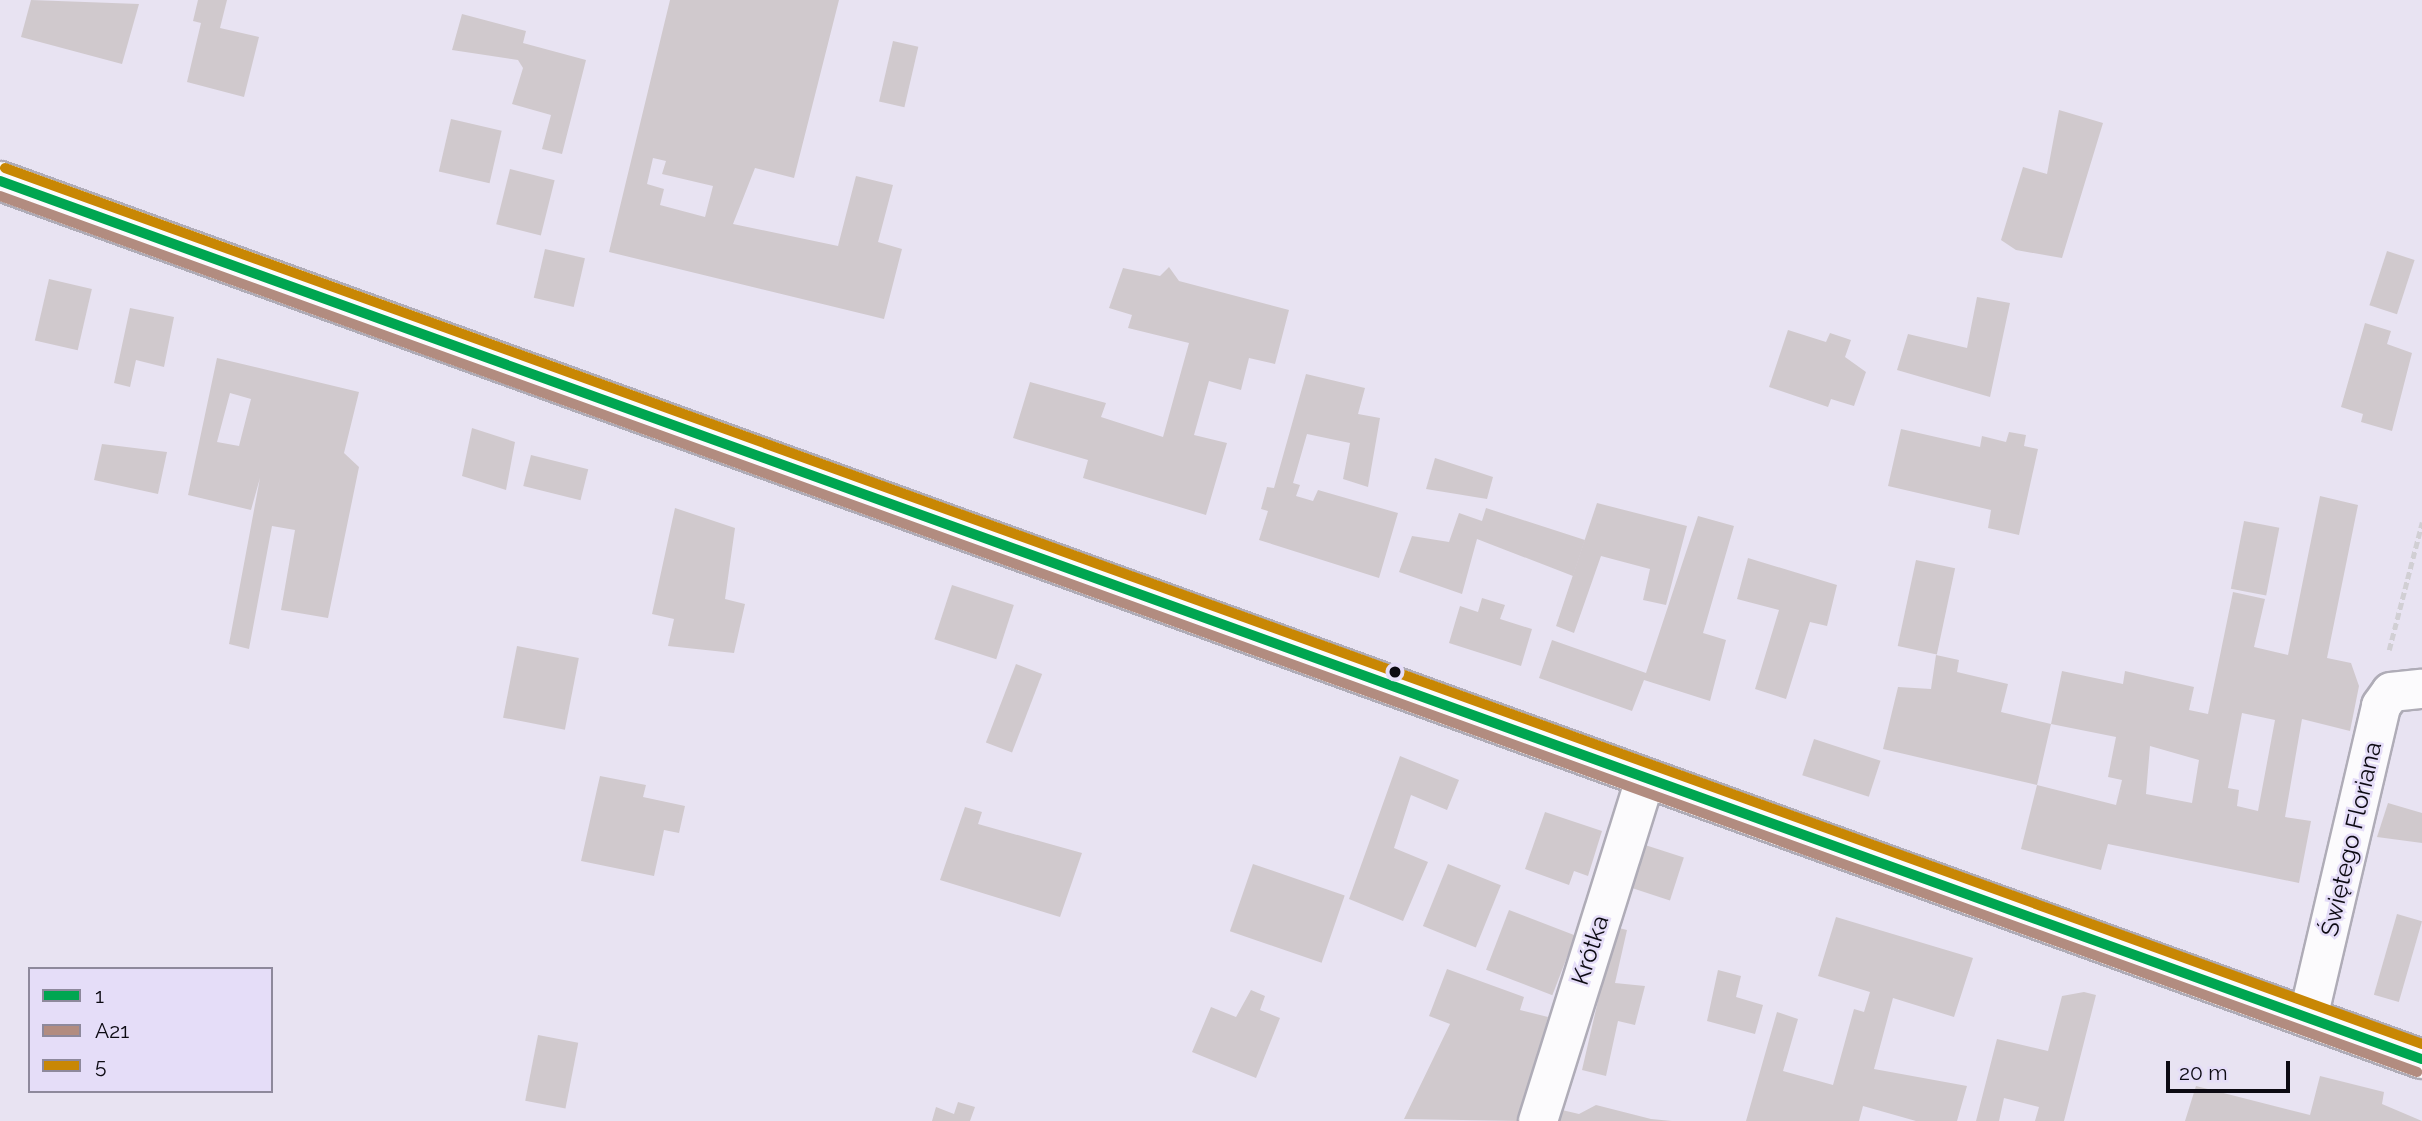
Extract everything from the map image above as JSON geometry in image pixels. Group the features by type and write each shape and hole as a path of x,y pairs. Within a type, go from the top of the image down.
{"street":[{"path":"0,181 1646,780 2422,1059"},
{"path":"2381,706 2392,692 2422,688"},
{"name":"Świętego Floriana","path":"2308,1018 2381,706"},
{"name":"Krótka","path":"1538,1121 1646,780"}],"path":[{"path":"2381,706 2381,679 2422,522"}],"building":[{"path":"31,0 139,4 122,64 21,37"},
{"path":"198,0 227,0 220,28 259,37 244,97 187,82 201,23 193,21"},
{"path":"670,0 839,0 794,178 755,168 733,224 838,246 856,176 893,185 878,242 902,249 884,319 609,252","holes":["653,158 666,161 662,174 713,186 705,217 660,205 664,189 647,184"]},
{"path":"462,14 526,31 523,43 586,60 562,154 542,149 551,115 512,104 523,68 518,60 452,50"},
{"path":"893,41 918,47 904,107 879,101"},
{"path":"2059,110 2103,123 2062,258 2016,250 2001,240 2023,167 2047,174"},
{"path":"451,119 502,131 490,183 439,172"},
{"path":"510,169 555,180 541,235 496,224"},
{"path":"545,249 585,258 574,307 534,298"},
{"path":"2387,251 2415,260 2397,314 2369,305"},
{"path":"1169,267 1179,281 1289,310 1275,364 1249,358 1241,390 1209,381 1194,435 1227,443 1206,515 1083,478 1088,460 1013,438 1030,382 1106,403 1101,417 1163,437 1189,343 1128,328 1132,315 1109,308 1123,268 1160,276"},
{"path":"49,279 92,289 78,350 35,340"},
{"path":"1977,297 2010,303 1990,397 1897,370 1908,334 1967,348"},
{"path":"130,308 174,317 164,367 136,360 130,387 114,383"},
{"path":"2365,323 2391,331 2387,344 2412,353 2392,431 2361,422 2363,414 2341,407"},
{"path":"1788,330 1826,342 1830,333 1851,340 1845,357 1866,372 1854,406 1831,399 1828,407 1769,387"},
{"path":"217,358 359,392 344,453 359,467 328,618 281,610 295,530 272,526 249,649 229,644 260,478 251,510 188,495","holes":["230,393 251,399 239,446 217,442"]},
{"path":"1306,374 1365,388 1358,414 1380,418 1368,487 1343,479 1350,443 1307,434 1293,483 1300,485 1296,496 1313,501 1318,490 1398,513 1379,578 1259,540 1268,511 1261,509 1267,487 1274,488"},
{"path":"472,428 515,442 506,490 462,476"},
{"path":"1901,429 1980,447 1982,436 2006,442 2009,432 2026,435 2024,446 2038,449 2019,535 1988,528 1991,510 1888,486"},
{"path":"102,444 167,452 158,494 94,480"},
{"path":"531,455 588,469 581,500 523,486"},
{"path":"1435,458 1493,477 1487,499 1426,489"},
{"path":"2320,496 2358,505 2327,658 2351,663 2359,686 2350,731 2302,719 2285,817 2311,821 2299,883 2108,844 2101,870 2021,849 2037,785 2116,805 2122,780 2108,777 2116,737 2051,724 2062,671 2123,684 2125,671 2194,687 2189,710 2208,714 2233,592 2265,599 2254,647 2288,655","holes":["2242,713 2275,720 2258,811 2237,806 2239,790 2228,788","2150,746 2199,760 2192,803 2146,794"]},
{"path":"1597,503 1687,526 1666,605 1643,600 1650,569 1601,556 1574,633 1556,626"},
{"path":"675,508 735,528 725,599 745,604 734,653 668,646 674,619 652,614"},
{"path":"1486,508 1585,540 1573,576 1477,539 1462,594 1399,572 1412,536 1449,542 1459,513 1482,521"},
{"path":"1698,516 1734,526 1703,633 1726,640 1710,701 1644,680 1632,711 1539,678 1552,640 1646,673"},
{"path":"2244,521 2279,528 2266,596 2231,589"},
{"path":"1748,558 1837,585 1827,626 1810,622 1786,699 1755,689 1779,610 1737,599"},
{"path":"1916,560 1955,568 1937,654 1898,646"},
{"path":"952,585 1014,605 996,659 934,639"},
{"path":"1482,598 1505,605 1500,619 1532,629 1521,666 1449,643 1460,606 1478,612"},
{"path":"517,646 579,658 565,730 503,718"},
{"path":"1936,655 1959,660 1957,672 2008,684 2001,712 2051,724 2037,785 1883,749 1898,687 1931,689"},
{"path":"1016,664 1042,674 1012,752 986,742"},
{"path":"1814,739 1881,761 1869,797 1802,775"},
{"path":"1400,756 1459,780 1447,810 1411,795 1394,848 1428,862 1403,921 1349,899"},
{"path":"600,776 646,785 643,797 685,806 679,833 664,830 654,876 581,861"},
{"path":"2388,803 2422,813 2422,843 2377,837"},
{"path":"965,807 982,812 978,824 1082,853 1060,917 940,880"},
{"path":"1545,812 1602,831 1588,876 1574,871 1569,885 1525,869"},
{"path":"1642,844 1684,858 1670,900 1628,887"},
{"path":"1253,864 1345,896 1322,963 1230,931"},
{"path":"1448,864 1501,885 1476,947 1423,926"},
{"path":"1509,910 1575,935 1552,995 1486,970"},
{"path":"2397,914 2422,921 2399,1002 2374,995"},
{"path":"1836,917 1973,958 1954,1017 1893,998 1874,1069 1967,1086 1957,1121 1916,1121 1863,1106 1859,1121 1746,1121 1777,1012 1798,1019 1783,1071 1833,1085 1854,1009 1864,1012 1870,992 1818,976"},
{"path":"1615,927 1627,930 1615,983 1645,986 1635,1025 1618,1021 1606,1076 1582,1070"},
{"path":"1447,969 1524,997 1520,1010 1548,1017 1520,1121 1404,1119 1450,1024 1429,1016"},
{"path":"1718,970 1741,976 1736,997 1763,1005 1755,1034 1707,1021"},
{"path":"1251,990 1265,996 1260,1010 1280,1018 1256,1078 1192,1052 1211,1007 1236,1017"},
{"path":"2084,992 2096,995 2064,1121 2035,1121 2039,1107 2004,1098 1999,1121 1976,1121 1997,1039 2048,1051 2062,996"},
{"path":"538,1035 578,1043 565,1109 525,1101"},
{"path":"2320,1076 2384,1092 2382,1104 2422,1121 2185,1121 2196,1086 2310,1115"},
{"path":"958,1102 975,1107 970,1121 932,1121 936,1107 954,1114"},
{"path":"1596,1105 1651,1119 1672,1121 1559,1121 1562,1110 1579,1114"}],"transit line":[{"name":"5","path":"5,168 2422,1044"},
{"name":"1","path":"0,181 2422,1059"},
{"name":"A21","path":"0,196 2417,1072"}]}
